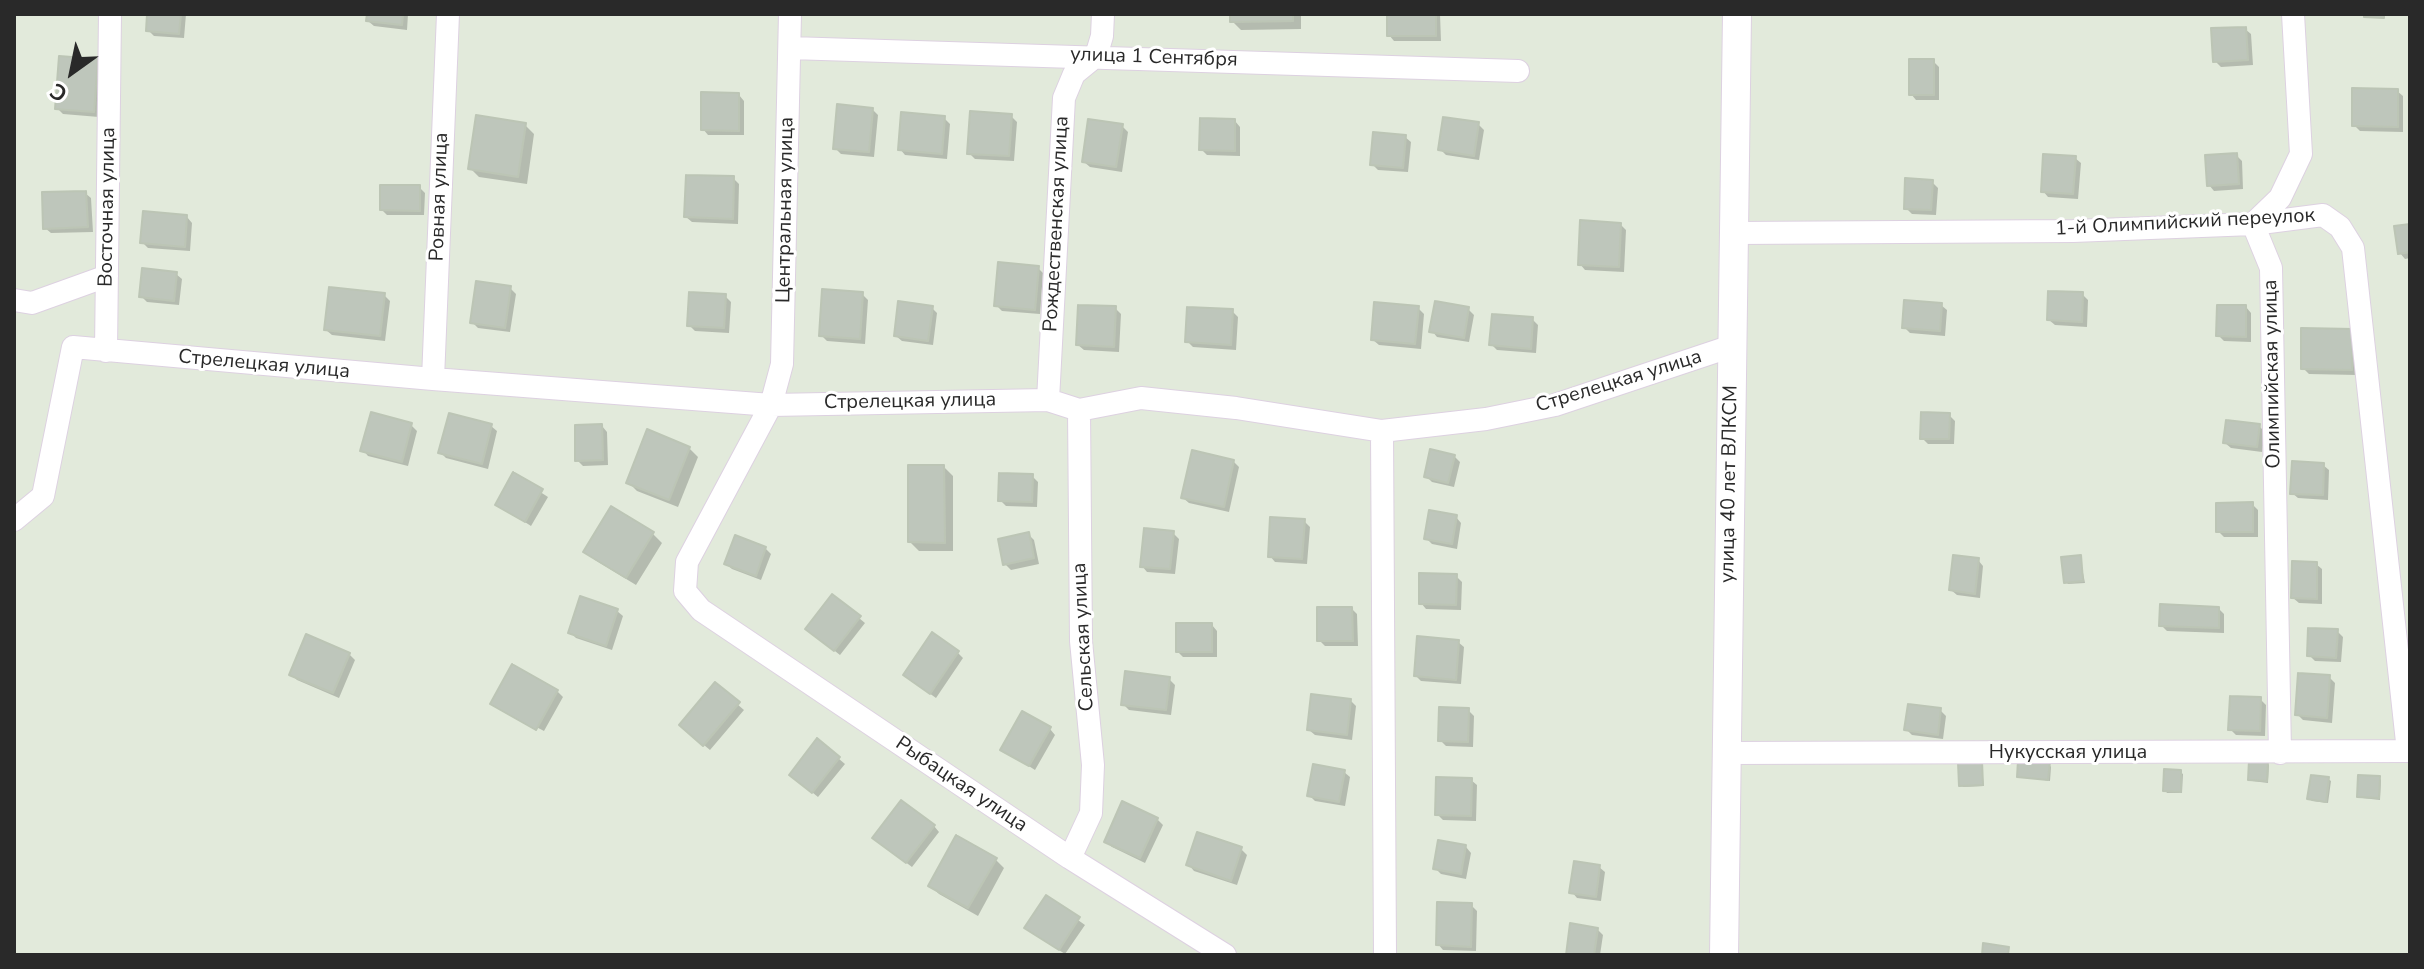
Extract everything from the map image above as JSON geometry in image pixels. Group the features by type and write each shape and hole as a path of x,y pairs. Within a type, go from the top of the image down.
{"street":[{"name":"Восточная улица","path":"106,351 110,14"},
{"name":"Ровная улица","path":"433,379 448,14"},
{"name":"Центральная улица","path":"701,610 685,591 687,562 771,405 782,364 790,14"},
{"path":"1096,56 1102,36 1103,14"},
{"name":"улица 40 лет ВЛКСМ","path":"1724,955 1737,14"},
{"path":"2253,224 2280,198 2301,154 2293,14"},
{"name":"улица 1 Сентября","path":"790,48 1518,71"},
{"name":"Рождественская улица","path":"1048,400 1064,98 1074,74 1096,56"},
{"name":"1-й Олимпийский переулок","path":"1735,233 2073,231 2253,224 2323,215 2340,227 2353,248 2409,751"},
{"name":"Олимпийская улица","path":"2253,224 2271,268 2280,753"},
{"path":"14,300 32,303 107,276"},
{"name":"Стрелецкая улица","path":"14,520 43,496 73,347 771,405 1048,400 1079,410 1141,398 1236,408 1382,431 1486,419 1555,405 1732,346"},
{"name":"Сельская улица","path":"1070,858 1091,813 1093,765 1081,641 1079,410"},
{"path":"1382,431 1385,955"},
{"name":"Рыбацкая улица","path":"701,610 1070,858 1225,955"},
{"name":"Нукусская улица","path":"1725,753 2409,751"}],"building":[{"path":"147,14 181,14 179,34 146,31"},
{"path":"367,14 403,14 402,25 366,21"},
{"path":"1230,14 1293,14 1293,21 1230,22"},
{"path":"1387,14 1436,14 1436,36 1387,36"},
{"path":"2364,14 2384,14 2384,18 2364,17"},
{"path":"2246,27 2248,60 2213,62 2211,28"},
{"path":"59,56 98,59 94,112 55,109"},
{"path":"1909,59 1934,59 1934,95 1909,95"},
{"path":"2352,88 2398,89 2398,127 2352,126"},
{"path":"701,92 739,93 739,131 701,130"},
{"path":"837,104 873,108 869,152 833,149"},
{"path":"970,111 1012,114 1009,156 967,154"},
{"path":"901,112 945,116 942,154 898,150"},
{"path":"476,115 526,123 518,177 468,169"},
{"path":"1443,117 1479,122 1474,156 1438,150"},
{"path":"1200,118 1235,119 1235,151 1199,150"},
{"path":"1088,119 1123,124 1116,167 1082,162"},
{"path":"1373,132 1406,135 1403,168 1370,165"},
{"path":"2237,153 2239,184 2207,186 2205,155"},
{"path":"2043,154 2076,156 2073,194 2041,192"},
{"path":"686,175 734,176 733,219 684,217"},
{"path":"1905,178 1933,180 1931,210 1904,209"},
{"path":"380,185 420,185 420,211 380,210"},
{"path":"86,191 88,227 43,229 42,192"},
{"path":"143,211 187,215 185,247 140,243"},
{"path":"1580,220 1621,223 1619,267 1578,265"},
{"path":"2410,224 2410,252 2398,254 2394,226"},
{"path":"998,262 1039,266 1035,310 994,306"},
{"path":"142,268 177,272 174,301 139,297"},
{"path":"476,281 511,286 505,328 470,323"},
{"path":"329,287 385,293 380,336 324,330"},
{"path":"822,289 863,292 860,339 819,336"},
{"path":"2048,291 2083,292 2082,322 2047,320"},
{"path":"689,292 726,294 724,328 687,326"},
{"path":"1904,300 1942,303 1940,331 1902,328"},
{"path":"898,301 933,306 928,341 894,336"},
{"path":"1435,301 1469,307 1464,338 1429,332"},
{"path":"1374,302 1419,306 1415,344 1371,340"},
{"path":"1078,305 1116,306 1114,347 1076,345"},
{"path":"2217,305 2246,305 2246,337 2216,336"},
{"path":"1187,307 1233,309 1231,345 1185,342"},
{"path":"1492,314 1533,317 1531,349 1489,345"},
{"path":"2301,328 2353,329 2352,370 2301,369"},
{"path":"371,412 412,423 402,462 360,451"},
{"path":"1921,412 1950,413 1949,439 1920,439"},
{"path":"449,413 492,424 482,464 438,453"},
{"path":"2226,420 2260,424 2257,447 2223,443"},
{"path":"602,424 603,460 575,461 575,425"},
{"path":"647,429 690,447 669,500 626,483"},
{"path":"1430,449 1455,455 1448,483 1424,477"},
{"path":"1192,450 1234,460 1224,507 1181,498"},
{"path":"2292,461 2324,463 2323,495 2290,494"},
{"path":"908,465 944,465 945,543 908,542"},
{"path":"513,472 543,489 525,522 495,505"},
{"path":"999,473 1033,474 1032,502 998,501"},
{"path":"2253,502 2253,532 2216,532 2216,503"},
{"path":"611,506 654,532 626,578 583,552"},
{"path":"1429,510 1457,515 1452,544 1424,539"},
{"path":"1270,517 1305,519 1302,559 1268,557"},
{"path":"1144,528 1174,531 1170,569 1140,567"},
{"path":"1029,532 1034,558 1003,565 998,539"},
{"path":"735,535 766,547 756,576 724,564"},
{"path":"1953,555 1979,558 1975,594 1949,590"},
{"path":"2081,555 2083,581 2064,583 2061,557"},
{"path":"2292,561 2317,562 2317,599 2291,598"},
{"path":"1419,573 1457,574 1456,605 1419,604"},
{"path":"832,594 861,616 834,651 805,629"},
{"path":"580,596 618,609 606,646 568,633"},
{"path":"2160,604 2219,607 2219,628 2159,626"},
{"path":"1317,607 1352,607 1353,641 1317,641"},
{"path":"1176,623 1212,623 1212,652 1176,652"},
{"path":"2308,628 2338,629 2336,658 2307,656"},
{"path":"932,632 959,651 930,694 903,675"},
{"path":"306,634 350,653 333,693 289,675"},
{"path":"1417,636 1459,640 1456,680 1414,676"},
{"path":"512,664 558,690 536,730 490,704"},
{"path":"1125,671 1170,677 1166,710 1121,705"},
{"path":"2298,673 2330,675 2327,718 2295,715"},
{"path":"715,682 740,702 703,746 679,725"},
{"path":"1311,694 1351,699 1347,735 1307,730"},
{"path":"2230,696 2261,697 2260,731 2228,730"},
{"path":"1908,704 1941,708 1938,735 1904,730"},
{"path":"1439,707 1469,708 1468,742 1438,741"},
{"path":"1022,711 1051,727 1029,766 1000,750"},
{"path":"817,738 840,757 812,793 789,775"},
{"path":"2018,760 2050,762 2048,780 2017,777"},
{"path":"2249,760 2268,761 2267,781 2248,780"},
{"path":"1982,761 1983,785 1959,786 1958,762"},
{"path":"1313,764 1345,770 1339,802 1307,796"},
{"path":"2164,769 2181,770 2181,792 2163,791"},
{"path":"2311,775 2329,777 2326,802 2307,799"},
{"path":"2358,775 2380,776 2379,798 2357,797"},
{"path":"1436,777 1472,778 1471,816 1435,815"},
{"path":"901,800 935,825 906,863 872,838"},
{"path":"1122,801 1158,818 1140,858 1104,842"},
{"path":"1197,832 1242,847 1231,881 1186,865"},
{"path":"956,835 997,858 968,908 928,886"},
{"path":"1438,840 1466,845 1461,874 1433,869"},
{"path":"1574,861 1600,865 1596,897 1569,893"},
{"path":"1046,895 1080,917 1059,950 1024,928"},
{"path":"1437,902 1472,903 1471,947 1436,945"},
{"path":"1570,923 1598,928 1594,955 1566,955"},
{"path":"1983,943 2009,947 2008,955 1982,955"}]}
